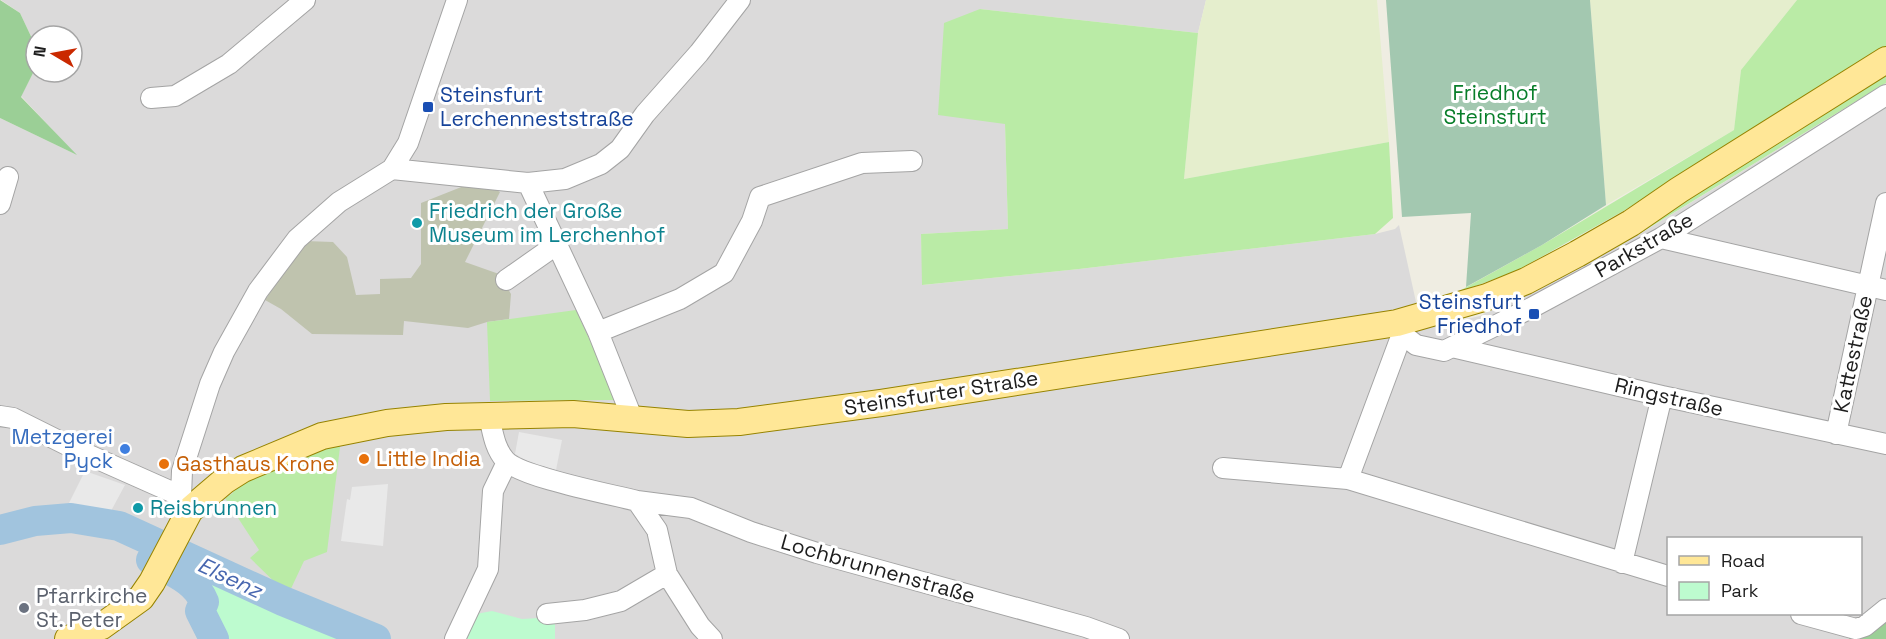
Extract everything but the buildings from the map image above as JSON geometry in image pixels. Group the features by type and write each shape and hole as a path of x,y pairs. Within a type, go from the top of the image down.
{"main road":[{"name":"Steinsfurter Straße","path":"68,639 102,626 141,598 152,582 174,538 185,503 243,469 322,436 387,423 446,417 573,414 688,424 739,422 1399,328 1526,281 1577,254 1631,223 1679,190 1886,60"}],"street":[{"path":"151,98 175,96 229,64 305,0"},
{"path":"185,503 182,471 210,384 224,352 258,291 297,239 339,202 392,169 408,143 457,0"},
{"path":"392,169 528,183 565,179 601,164 620,149 645,114 699,53 740,0"},
{"name":"Parkstraße","path":"1399,328 1416,345 1444,351 1531,308 1661,238 1886,95"},
{"path":"598,332 680,299 724,273 752,221 760,197 862,163 912,160"},
{"path":"0,204 9,177"},
{"path":"528,183 598,332 633,420"},
{"name":"Kattestraße","path":"1836,434 1876,288 1886,203"},
{"path":"1661,238 1876,288"},
{"path":"506,280 556,245"},
{"path":"1348,479 1399,328"},
{"name":"Ringstraße","path":"1452,347 1662,396 1886,444"},
{"path":"1622,562 1662,396"},
{"path":"0,416 13,418 185,503"},
{"path":"455,639 488,568 493,491 507,462 497,449 489,417"},
{"name":"Lochbrunnenstraße","path":"507,462 526,473 637,501 691,508 751,532 817,554 1086,627 1119,639"},
{"path":"1223,468 1348,479 1667,576"},
{"path":"637,501 657,530 667,574 700,626 712,639"},
{"path":"547,614 585,610 621,601 667,574"},
{"path":"1805,615 1856,629 1865,626 1886,609"}],"shaded area":[{"path":"1,0 1206,0 1198,33 980,9 1005,124 1008,229 921,234 923,285 1375,234 1395,229 1399,225 1422,329 1480,316 1536,284 1620,246 1886,83 1886,615 1849,639 0,639 0,118 75,154 21,96 27,84 84,84 84,24 25,24 20,13"},
{"path":"1206,0 1377,0 1389,142 1184,179 1198,33"},
{"path":"1590,0 1797,0 1741,70 1734,130 1606,205"},
{"path":"479,180 500,192 465,262 499,274 511,294 509,319 468,328 404,321 403,335 312,334 281,309 265,300 305,241 333,242 347,257 356,295 380,294 380,279 411,278 421,264 421,203"},
{"path":"519,432 562,440 556,470 529,462 515,454"},
{"path":"85,471 125,485 111,511 69,503"},
{"path":"388,484 383,546 341,541 347,499 350,500 352,487"}],"green space":[{"path":"0,0 20,13 25,24 24,84 28,84 21,97 77,155 0,118"},
{"name":"Friedhof Steinsfurt","path":"1386,0 1590,0 1606,205 1542,245 1466,287 1471,213 1402,217"},
{"path":"1797,0 1886,0 1886,47 1625,210 1516,271 1454,294 1542,245 1734,130 1741,70"},
{"path":"980,9 1198,33 1184,179 1389,142 1393,218 1375,234 922,285 921,234 1008,229 1005,124 938,115 944,23"},
{"path":"1886,70 1886,83 1621,245 1601,254"},
{"path":"576,310 617,400 490,401 487,322"},
{"path":"341,439 327,552 304,561 288,595 250,558 259,550 225,498 233,493 231,489"},
{"path":"201,569 293,612 364,639 225,639 201,584"},
{"path":"492,611 522,619 555,617 555,639 467,639 476,614"},
{"path":"1886,615 1886,639 1849,639 1849,638"}],"waterway":[{"name":"Elsenz","path":"0,530 35,521 71,518 119,526 283,601 376,639"},
{"name":"Elsenz","path":"151,560 182,577 200,594 204,602 200,611 214,639"}],"place":[{"name":"Steinsfurt Lerchenneststraße","path":"428,107"},
{"name":"Friedrich der Große Museum im Lerchenhof","path":"417,223"},
{"name":"Steinsfurt Friedhof","path":"1534,314"},
{"name":"Metzgerei Pyck","path":"125,449"},
{"name":"Little India","path":"364,459"},
{"name":"Gasthaus Krone","path":"164,464"},
{"name":"Reisbrunnen","path":"138,508"},
{"name":"Pfarrkirche St. Peter","path":"24,608"}]}
